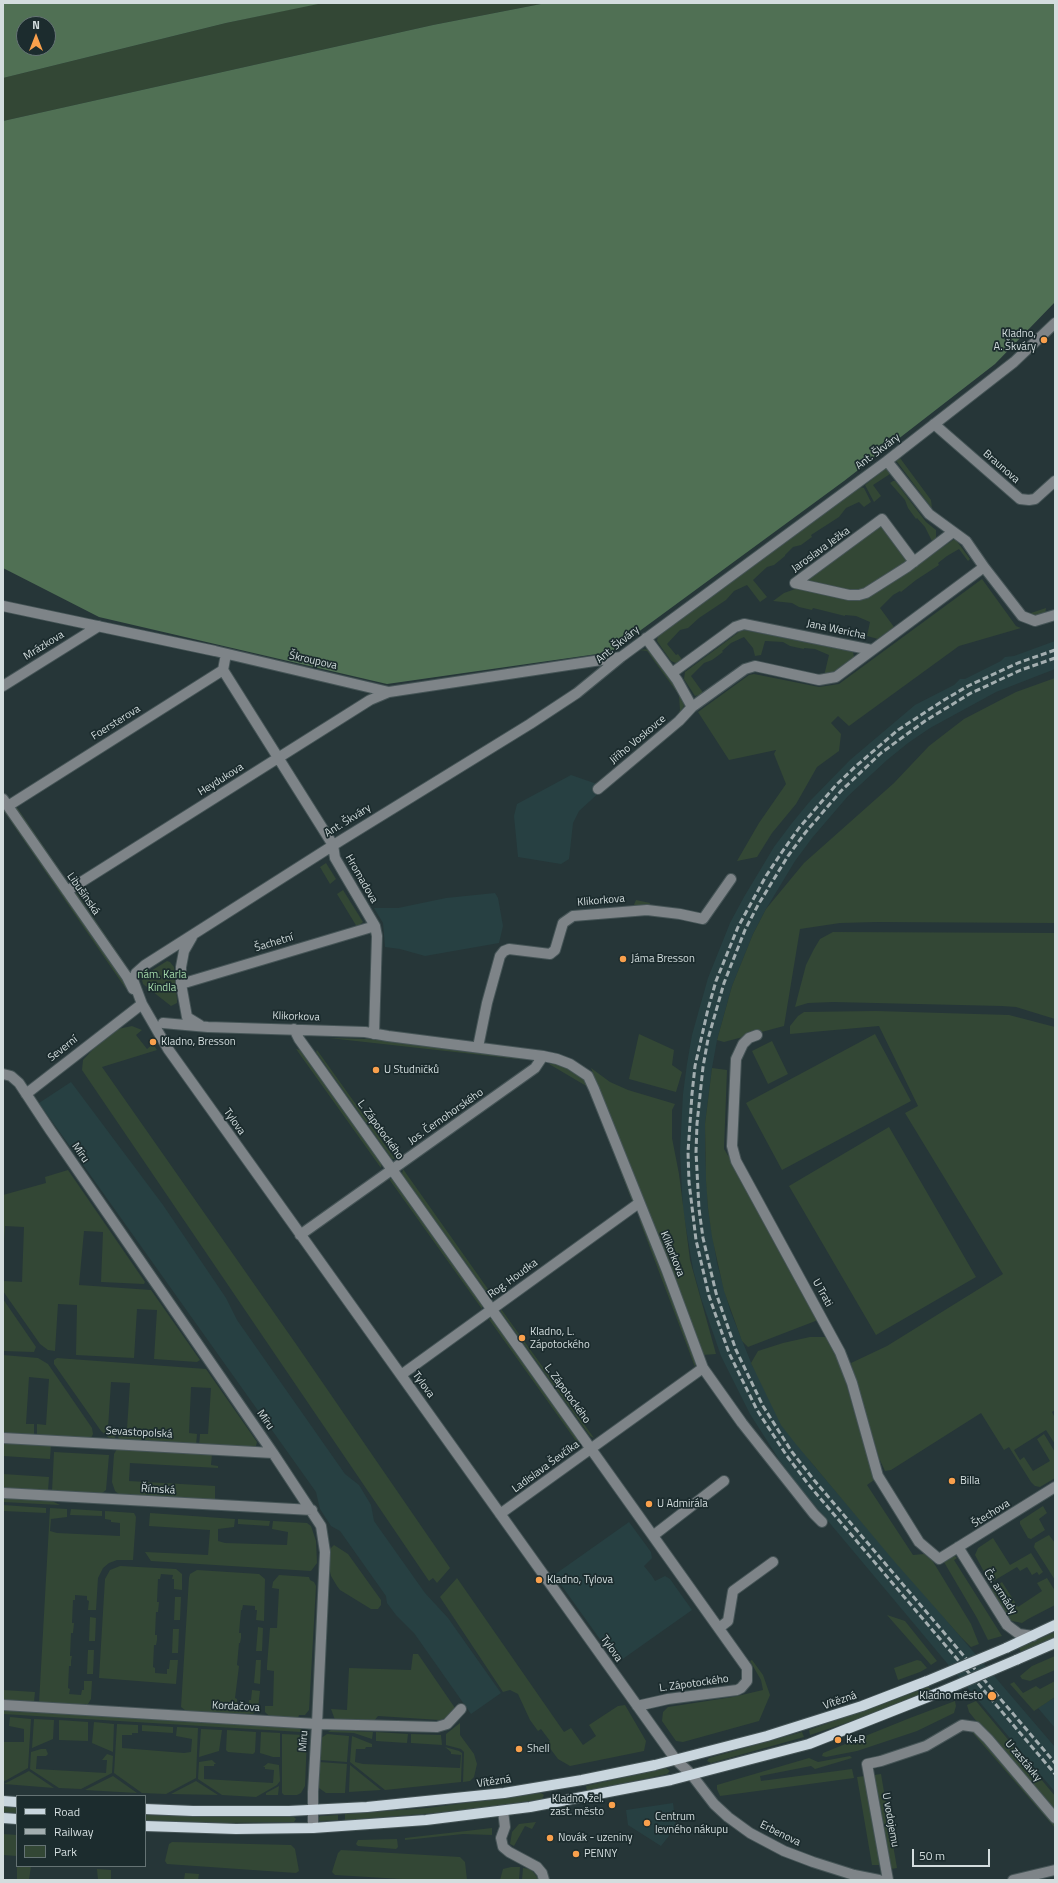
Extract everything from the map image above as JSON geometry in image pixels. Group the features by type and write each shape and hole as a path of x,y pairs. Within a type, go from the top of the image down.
{"main road":[{"path":"1033,1636 1055,1625"},
{"name":"Vítězná","path":"146,1808 193,1811 312,1810 391,1805 504,1793 582,1780 676,1760 767,1736 826,1718 927,1681 1033,1636"},
{"path":"146,1826 236,1829 313,1828 418,1821 503,1811 584,1798 691,1774 809,1744 938,1693 1055,1643"},
{"path":"3,1801 16,1802"},
{"path":"3,1818 16,1819"}],"street":[{"name":"Ant. Škváry","path":"170,950 333,845 530,724 592,681 646,638 934,424 1014,362 1055,323"},
{"name":"Braunova","path":"934,424 1020,499 1035,499 1055,481"},
{"path":"887,460 932,517 966,542 1022,616 1030,620 1040,620 1055,615"},
{"name":"Jaroslava Ježka","path":"914,562 882,519 795,583 849,595 866,593 914,562 953,532"},
{"name":"Jana Wericha","path":"672,673 735,627 744,624 872,650 984,567"},
{"name":"Škroupova","path":"3,606 226,654 389,692 621,657"},
{"name":"Mrázkova","path":"3,686 99,626"},
{"path":"646,638 686,693 692,707"},
{"name":"Jiřího Voskovce","path":"598,789 679,720 692,707 748,667 755,666 816,679 826,679 836,677 872,650"},
{"path":"223,670 226,654"},
{"name":"Hromadova","path":"223,670 333,845 335,858 375,926 377,936 374,1034"},
{"name":"Foersterova","path":"5,802 223,670"},
{"name":"Heydukova","path":"67,891 374,697 389,692"},
{"name":"Libušínská","path":"5,802 121,969 142,1004"},
{"name":"Klikorkova","path":"478,1047 487,1003 500,956 504,951 509,949 550,954 555,950 563,923 573,916 651,910 680,914 703,920 731,879"},
{"name":"Šachetní","path":"181,984 375,926"},
{"path":"192,936 184,951 181,967 181,984 187,1017 197,1024 208,1027"},
{"path":"181,967 178,955 174,950 170,950 136,973 133,980 142,1004 152,1022 208,1027"},
{"path":"121,969 136,973"},
{"name":"Severní","path":"26,1094 142,1004"},
{"path":"163,1023 182,1020 187,1017"},
{"name":"Tylova","path":"152,1022 168,1049 300,1235 676,1760"},
{"name":"Klikorkova","path":"208,1027 365,1032 543,1056 570,1064 588,1076 667,1271 703,1368 742,1423 822,1522"},
{"name":"L. Zápotockého","path":"294,1029 299,1039 654,1535 747,1668 748,1677 741,1688 737,1690 668,1699 637,1706"},
{"name":"U Trati","path":"757,1035 743,1044 736,1059 732,1146 736,1161 840,1352 852,1383 878,1476 919,1542 939,1559"},
{"name":"Jos. Černohorského","path":"300,1235 536,1068 543,1056"},
{"path":"3,1074 17,1080 26,1094"},
{"name":"Míru","path":"26,1094 312,1510 321,1526 325,1552 312,1810"},
{"name":"Rog. Houdka","path":"401,1375 639,1203"},
{"name":"Ladislava Ševčíka","path":"500,1514 703,1368"},
{"name":"Sevastopolská","path":"3,1438 273,1453"},
{"path":"654,1535 724,1481"},
{"name":"Štechova","path":"939,1559 1055,1487"},
{"name":"Římská","path":"3,1494 312,1510"},
{"name":"Čs. armády","path":"958,1547 1007,1625 1019,1634 1033,1636"},
{"path":"719,1628 728,1621 733,1591 773,1562"},
{"name":"Kordačova","path":"3,1705 317,1724 441,1727 447,1724 461,1709"},
{"name":"U zastávky","path":"867,1764 888,1759 926,1746 962,1725 968,1724 976,1727 988,1739 1055,1818"},
{"path":"676,1760 691,1774"},
{"name":"U vodojemu","path":"867,1764 888,1880"},
{"name":"Erbenova","path":"691,1774 708,1797 721,1811 739,1826 758,1837 793,1855 854,1875 880,1880"},
{"path":"312,1810 313,1828"},
{"path":"503,1811 504,1826 501,1838 503,1847 508,1852 537,1867 542,1873 544,1880"},
{"path":"1013,1880 1055,1870"}],"shaded area":[{"path":"1055,641 1055,669 996,692 930,728 908,743 848,796 812,838 795,861 753,934 732,986 717,1040 712,1068 705,1124 705,1152 708,1208 717,1263 730,1310 752,1365 810,1461 1055,1747 1055,1792 802,1490 780,1461 750,1414 721,1356 701,1298 693,1269 683,1211 680,1152 683,1094 687,1064 692,1035 708,978 730,923 774,847 811,800 850,760 915,705 954,685 960,679 965,679 1001,661 1005,657 1014,656"},
{"path":"571,775 597,784 602,790 579,811 573,823 569,859 561,864 518,857 514,816 517,804"},
{"path":"495,893 498,898 503,926 499,943 425,956 400,949 385,947 383,923 374,908 398,908 446,898"},
{"path":"71,1082 163,1205 226,1298 237,1320 345,1474 359,1485 371,1505 374,1521 425,1593 448,1618 501,1693 471,1714 414,1633 396,1615 387,1603 386,1596 340,1531 331,1526 320,1509 316,1492 39,1103"},
{"path":"629,1522 651,1552 652,1558 644,1566 655,1581 665,1576 670,1579 692,1610 617,1663 554,1575"},
{"path":"1055,1697 1055,1728 1038,1708"},
{"name":"Centrum levného nákupu","path":"673,1803 676,1827 661,1846 628,1825 626,1810"}],"green space":[{"path":"3,3 323,3 226,23 3,78"},
{"path":"320,3 546,3 433,25 3,121 3,78 226,23"},
{"path":"546,3 1055,3 1055,302 995,364 844,481 611,652 387,684 99,617 3,568 3,121 433,25"},
{"path":"900,458 931,500 932,508 940,517 931,507 896,461"},
{"path":"887,469 890,474 873,485 881,496 874,502 865,485"},
{"path":"895,481 926,522 936,530 936,538 932,541 925,527 917,518 916,519 908,508 905,500 890,483"},
{"path":"860,487 864,488 871,502 864,507 859,502 846,508 839,517 811,535 812,537 801,545 793,547 774,565 767,567 753,580 767,597 760,602 747,585 734,591 726,600 699,618 688,628 680,630 667,644 683,661 678,664 671,661 657,641 658,635"},
{"path":"878,526 882,526 907,559 907,562 865,588 854,591 810,582 808,579"},
{"path":"953,540 956,540 970,559 968,561 959,549 947,556 938,563 939,565 901,592 900,591 893,595 880,608 894,627 878,639 867,636 870,622 856,616 845,616 813,608 812,610 799,607 792,603 773,601 784,593 798,588 850,598 910,570"},
{"path":"982,579 1016,626 1021,628 959,646 849,726 838,716 831,723 841,734 839,751 817,767 796,804 772,833 757,857 737,861 759,823 786,784 774,754 776,750 729,760 698,712 749,675 754,674 819,687 839,684"},
{"path":"1046,608 1045,615 1034,616 1028,614"},
{"path":"744,630 853,652 854,657 853,660 832,675 824,676 829,655 815,649 804,649 790,646 783,642 765,641 761,655 755,656 753,648 744,637 731,643 722,651 723,652 712,660 704,663 691,676 704,694 695,696 684,679 685,672 739,632"},
{"path":"650,649 681,691 684,706 676,719 680,710 679,695 647,651 639,650"},
{"path":"1055,678 1055,923 876,922 840,923 800,929 784,1026 724,1042 717,1040 732,986 753,934 766,909 804,863 894,783 929,746 964,719 1016,692"},
{"path":"3,806 126,985 126,989 3,810"},
{"path":"16,806 68,882 64,879 15,808"},
{"path":"326,863 336,879 330,884 320,867"},
{"path":"343,890 363,922 357,927 337,894"},
{"path":"76,892 127,967 124,966 75,896"},
{"path":"636,900 650,903 649,907 633,907"},
{"path":"833,932 1055,933 1055,1019 1016,1007 1002,1006 833,1002 808,1003 795,1007 806,965 814,949 820,939"},
{"name":"nám. Karla Kindla","path":"167,961 174,967 177,999 177,1003 171,1006 143,984 142,980 146,974"},
{"path":"876,1011 1009,1015 1055,1027 1055,1410 1052,1412 1055,1418 1055,1444 1046,1430 1014,1450 1020,1460 1024,1457 1033,1471 1050,1461 1037,1439 1044,1434 1055,1452 1055,1478 1040,1487 1035,1486 1031,1482 1009,1447 1004,1450 981,1413 891,1470 885,1471 879,1458 851,1363 887,1346 1003,1274 905,1113 918,1106 879,1026 790,1034 790,1026 798,1016 804,1012"},
{"path":"132,1026 142,1030 136,1035 147,1049 153,1044 157,1050 102,1067 296,1344 450,1568 437,1583 433,1578 429,1581 82,1070 83,1060 99,1043 118,1029"},
{"path":"639,1034 674,1050 672,1065 682,1072 676,1092 629,1079"},
{"path":"875,1034 911,1101 782,1170 746,1103"},
{"path":"329,1038 367,1039 430,1045 527,1060"},
{"path":"772,1041 788,1074 768,1084 752,1051"},
{"path":"296,1049 300,1050 382,1163 381,1168"},
{"path":"317,1050 395,1159 392,1159 316,1052"},
{"path":"555,1063 563,1066 587,1082 634,1200 632,1201 588,1087 549,1064"},
{"path":"591,1068 610,1082 628,1090 675,1104 672,1110 672,1138 679,1174 690,1260 716,1354 702,1355"},
{"path":"712,1068 727,1070 724,1149 737,1170 818,1320 748,1347 742,1341 724,1291 712,1237 708,1208 705,1124"},
{"path":"889,1127 976,1277 876,1335 789,1186"},
{"path":"403,1169 495,1299 491,1298 402,1174"},
{"path":"68,1170 145,1282 144,1284 101,1282 103,1232 84,1231 79,1285 151,1290 200,1360 197,1362 154,1359 157,1310 137,1309 134,1358 76,1355 77,1305 58,1304 55,1351 48,1350 40,1344 3,1291 3,1281 22,1282 24,1227 5,1226 3,1257 3,1195 46,1183 45,1177"},
{"path":"389,1179 392,1179 482,1305 482,1309"},
{"path":"639,1219 642,1221 696,1362 695,1367"},
{"path":"3,1299 36,1347 34,1352 3,1351"},
{"path":"501,1309 594,1438 590,1436 501,1312"},
{"path":"488,1318 492,1319 580,1443 581,1448"},
{"path":"810,1337 825,1337 830,1340 841,1366 874,1480 867,1485 913,1555 924,1554 932,1560 971,1624 979,1644 971,1647 960,1636 894,1561 781,1425 751,1363 758,1351 783,1343"},
{"path":"3,1355 38,1358 48,1364 92,1428 93,1434 91,1438 37,1437 37,1424 46,1425 49,1379 29,1377 26,1424 34,1424 34,1437 3,1435"},
{"path":"57,1358 206,1369 257,1442 256,1447 199,1446 200,1434 208,1434 211,1388 191,1387 189,1433 197,1434 196,1446 118,1441 119,1429 127,1429 130,1383 111,1382 108,1428 116,1429 115,1440 109,1438 101,1431 54,1364 54,1360"},
{"path":"3,1443 51,1445 50,1459 3,1456"},
{"path":"117,1449 212,1454 211,1465 218,1466 218,1468 130,1463 129,1481 215,1486 215,1501 120,1495 115,1491 112,1482 114,1454"},
{"path":"54,1452 109,1455 106,1490 101,1494 52,1491"},
{"path":"3,1474 49,1477 48,1491 3,1488"},
{"path":"3,1498 52,1501 60,1505 3,1502"},
{"path":"3,1505 46,1508 46,1513 3,1511"},
{"path":"1043,1506 1047,1513 1039,1519 1045,1530 1031,1539 1028,1538 1020,1524 1020,1521"},
{"path":"50,1508 67,1509 67,1517 51,1519 50,1531 57,1533 120,1536 120,1523 111,1522 111,1520 105,1519 105,1511 134,1513 136,1517 133,1560 117,1560 109,1563 103,1568 98,1578 96,1610 88,1610 89,1601 87,1600 87,1596 75,1595 75,1600 73,1600 72,1623 74,1623 73,1633 71,1633 70,1656 72,1656 71,1666 69,1666 68,1688 70,1689 69,1694 81,1695 82,1690 84,1690 84,1681 92,1681 91,1699 88,1704 84,1705 39,1703"},
{"path":"71,1509 102,1511 102,1516 70,1515"},
{"path":"150,1513 235,1519 234,1527 218,1529 218,1541 225,1543 287,1545 288,1532 272,1529 273,1521 307,1523 311,1526 316,1541 317,1563 311,1571 151,1561 145,1552 208,1555 210,1530 149,1526"},
{"path":"238,1519 270,1521 269,1526 238,1524"},
{"path":"1049,1535 1055,1543 1055,1580 1034,1547 1035,1543"},
{"path":"993,1538 1010,1565 1031,1553 1043,1572 1039,1575 1037,1572 1032,1575 1027,1567 1020,1571 1017,1567 990,1583 975,1555 978,1548"},
{"path":"334,1545 348,1554 381,1600 381,1605 378,1609 371,1609 340,1590 337,1586 331,1576 329,1568 330,1549"},
{"path":"945,1549 949,1550 957,1558 954,1560 1002,1636 988,1640 977,1618 941,1557 941,1552"},
{"path":"120,1566 176,1569 182,1574 182,1590 174,1589 174,1579 172,1579 173,1575 161,1574 160,1579 158,1579 157,1602 159,1602 158,1612 156,1612 155,1635 157,1635 157,1640 156,1645 154,1645 153,1667 155,1668 155,1673 167,1674 170,1660 178,1660 176,1684 99,1678 105,1579 110,1570"},
{"path":"197,1570 259,1574 265,1579 264,1621 256,1620 257,1610 255,1610 255,1606 243,1605 241,1610 239,1633 241,1633 241,1638 239,1643 237,1665 239,1666 235,1698 237,1699 237,1704 249,1705 252,1690 260,1691 258,1708 253,1714 186,1711 181,1707 189,1578 190,1574"},
{"path":"279,1575 309,1577 316,1586 309,1710 305,1715 299,1715 298,1718 269,1716 265,1712 265,1706 273,1706 274,1671 267,1670 267,1666 270,1628 277,1628 279,1589 272,1588 273,1582"},
{"path":"457,1578 564,1732 571,1728 583,1745 596,1736 589,1725 618,1706 625,1705 646,1741 644,1751 570,1766 558,1759 546,1743 550,1741 541,1729 538,1731 530,1720 518,1694 510,1690 503,1692 440,1597"},
{"path":"1047,1578 1055,1591 1055,1605 1022,1623 1012,1621 1007,1617 990,1590 1002,1582 1018,1607 1042,1591 1037,1583"},
{"path":"175,1597 181,1597 180,1620 174,1620"},
{"path":"887,1615 905,1621 937,1661 931,1665"},
{"path":"90,1617 96,1618 95,1641 89,1641"},
{"path":"258,1627 263,1628 262,1651 256,1651"},
{"path":"173,1629 179,1629 178,1653 172,1653"},
{"path":"1055,1632 1055,1638 1021,1652 1019,1648"},
{"path":"88,1650 94,1650 93,1674 87,1674"},
{"path":"413,1654 418,1654 455,1708 446,1718 440,1720 378,1716 373,1722 335,1720 331,1709 347,1710 349,1668 411,1670"},
{"path":"1055,1656 1055,1670 1030,1681 1022,1679 1020,1676 1032,1666"},
{"path":"256,1660 261,1660 260,1684 254,1683"},
{"path":"752,1660 763,1675 770,1695 759,1721 683,1742 676,1741 662,1721 663,1712 668,1707 733,1697 763,1690 761,1680 750,1661"},
{"path":"917,1660 921,1661 927,1668 898,1680 894,1668"},
{"path":"1055,1681 1055,1697 1034,1711 1010,1684 1014,1682 1023,1693 1036,1686 1040,1689"},
{"path":"928,1687 931,1690 864,1717 810,1735 809,1730"},
{"path":"3,1690 35,1692 34,1702 3,1700"},
{"path":"955,1701 956,1706 954,1713 917,1731 857,1751 826,1757 822,1756 823,1753"},
{"path":"976,1701 1055,1796 1055,1811 994,1737 978,1723 969,1712 967,1705"},
{"path":"3,1710 303,1728 301,1732 3,1714"},
{"path":"10,1717 31,1719 28,1768 3,1782 3,1742 24,1742 24,1729 9,1726"},
{"path":"34,1719 54,1720 53,1739 32,1748"},
{"path":"59,1720 88,1722 88,1741 59,1740"},
{"path":"94,1722 114,1724 113,1752 92,1743"},
{"path":"460,1723 460,1735 474,1754 477,1764 474,1777 470,1781 463,1782 464,1752 461,1749 446,1745 446,1734"},
{"path":"117,1724 138,1725 138,1733 132,1733 132,1735 122,1735 122,1748 184,1753 191,1752 192,1739 176,1736 177,1727 198,1728 196,1778 166,1794 142,1793 114,1773"},
{"path":"142,1725 173,1727 173,1733 142,1731"},
{"path":"201,1729 222,1730 219,1751 199,1757"},
{"path":"227,1730 256,1732 255,1752 253,1754 228,1752 226,1750"},
{"path":"331,1730 373,1732 372,1739 354,1733 328,1732"},
{"path":"971,1731 976,1732 1055,1824 1055,1828"},
{"path":"261,1732 280,1733 280,1757 273,1757 260,1753"},
{"path":"376,1732 408,1734 407,1743 376,1741"},
{"path":"802,1732 804,1737 711,1763 707,1761 709,1758"},
{"path":"282,1734 304,1735 307,1738 305,1786 301,1793 297,1795 284,1795 282,1793"},
{"path":"327,1734 349,1736 347,1762 320,1760 321,1738"},
{"path":"411,1734 441,1735 442,1745 411,1743"},
{"path":"352,1736 372,1744 372,1747 356,1749 355,1762 363,1764 460,1768 461,1755 451,1754 451,1752 445,1747 459,1751 462,1753 461,1782 385,1790 350,1762"},
{"path":"46,1749 48,1754 46,1756 37,1756 36,1769 106,1773 107,1760 102,1760 107,1754 113,1756 112,1773 81,1789 59,1788 30,1769 31,1752"},
{"path":"850,1756 852,1758 815,1769 811,1766 760,1776 761,1781 852,1769 854,1778 720,1796 717,1789 717,1785 809,1758 818,1762"},
{"path":"212,1760 216,1764 214,1764 214,1766 204,1766 204,1779 273,1783 274,1770 265,1769 265,1767 263,1767 268,1763 279,1765 280,1781 277,1785 256,1797 222,1795 198,1779 199,1762"},
{"path":"319,1762 347,1764 345,1793 326,1793 319,1788"},
{"path":"350,1765 381,1790 349,1792"},
{"path":"666,1768 670,1771 667,1774 587,1791 586,1786"},
{"path":"29,1771 54,1788 4,1784"},
{"path":"881,1774 897,1868 891,1869 874,1775"},
{"path":"113,1776 137,1793 85,1790"},
{"path":"865,1776 879,1865 872,1865 857,1777"},
{"path":"196,1781 218,1795 171,1794"},
{"path":"279,1786 278,1795 266,1795 266,1793"},
{"path":"541,1793 544,1795 542,1799 504,1805 436,1813 345,1820 345,1814 427,1808"},
{"path":"3,1807 16,1808 16,1813 3,1812"},
{"path":"146,1815 294,1817 296,1819 294,1822 222,1823 146,1820"},
{"path":"338,1815 338,1820 320,1821 318,1819 320,1816"},
{"path":"536,1822 532,1829 525,1826 514,1846 510,1844 512,1832 519,1824"},
{"path":"492,1828 492,1835 463,1834 405,1840 405,1838"},
{"path":"3,1834 16,1835 16,1856 3,1855"},
{"path":"397,1839 398,1847 396,1849 358,1846 356,1844 358,1840"},
{"path":"172,1842 291,1845 295,1849 299,1871 296,1873 167,1864 165,1861 169,1844"},
{"path":"341,1850 460,1857 465,1862 467,1880 418,1880 335,1875 332,1872 338,1853"},
{"path":"17,1867 31,1867 29,1880 17,1880"},
{"path":"520,1867 519,1880 500,1880 503,1869"},
{"path":"523,1868 531,1869 539,1880 522,1880"},
{"path":"97,1869 111,1870 111,1880 98,1880"},
{"path":"185,1873 199,1874 198,1880 184,1880"}],"railway":[{"path":"1055,650 1018,663 968,686 898,730 836,785 799,828 766,876 738,927 716,981 695,1066 688,1152 689,1182 696,1240 709,1296 729,1353 757,1410 787,1456 808,1484 1055,1774"},
{"path":"1055,658 1021,670 971,693 925,721 881,753 841,791 805,833 788,856 758,905 745,930 724,983 708,1039 703,1067 697,1124 696,1152 699,1209 703,1238 716,1293 736,1350 763,1406 792,1452 814,1480 1055,1763"}],"place":[{"name":"Kladno, A. Škváry","path":"1044,340"},
{"name":"Jáma Bresson","path":"623,959"},
{"name":"Kladno, Bresson","path":"153,1042"},
{"name":"U Studničků","path":"376,1070"},
{"name":"Kladno, L. Zápotockého","path":"522,1338"},
{"name":"Billa","path":"952,1481"},
{"name":"U Admirála","path":"649,1504"},
{"name":"Kladno, Tylova","path":"539,1580"},
{"name":"Kladno město","path":"992,1696"},
{"name":"K+R","path":"838,1740"},
{"name":"Shell","path":"519,1749"},
{"name":"Kladno, žel. zast. město","path":"612,1805"},
{"name":"Centrum levného nákupu","path":"647,1823"},
{"name":"Novák - uzeniny","path":"550,1838"},
{"name":"PENNY","path":"576,1854"}]}
